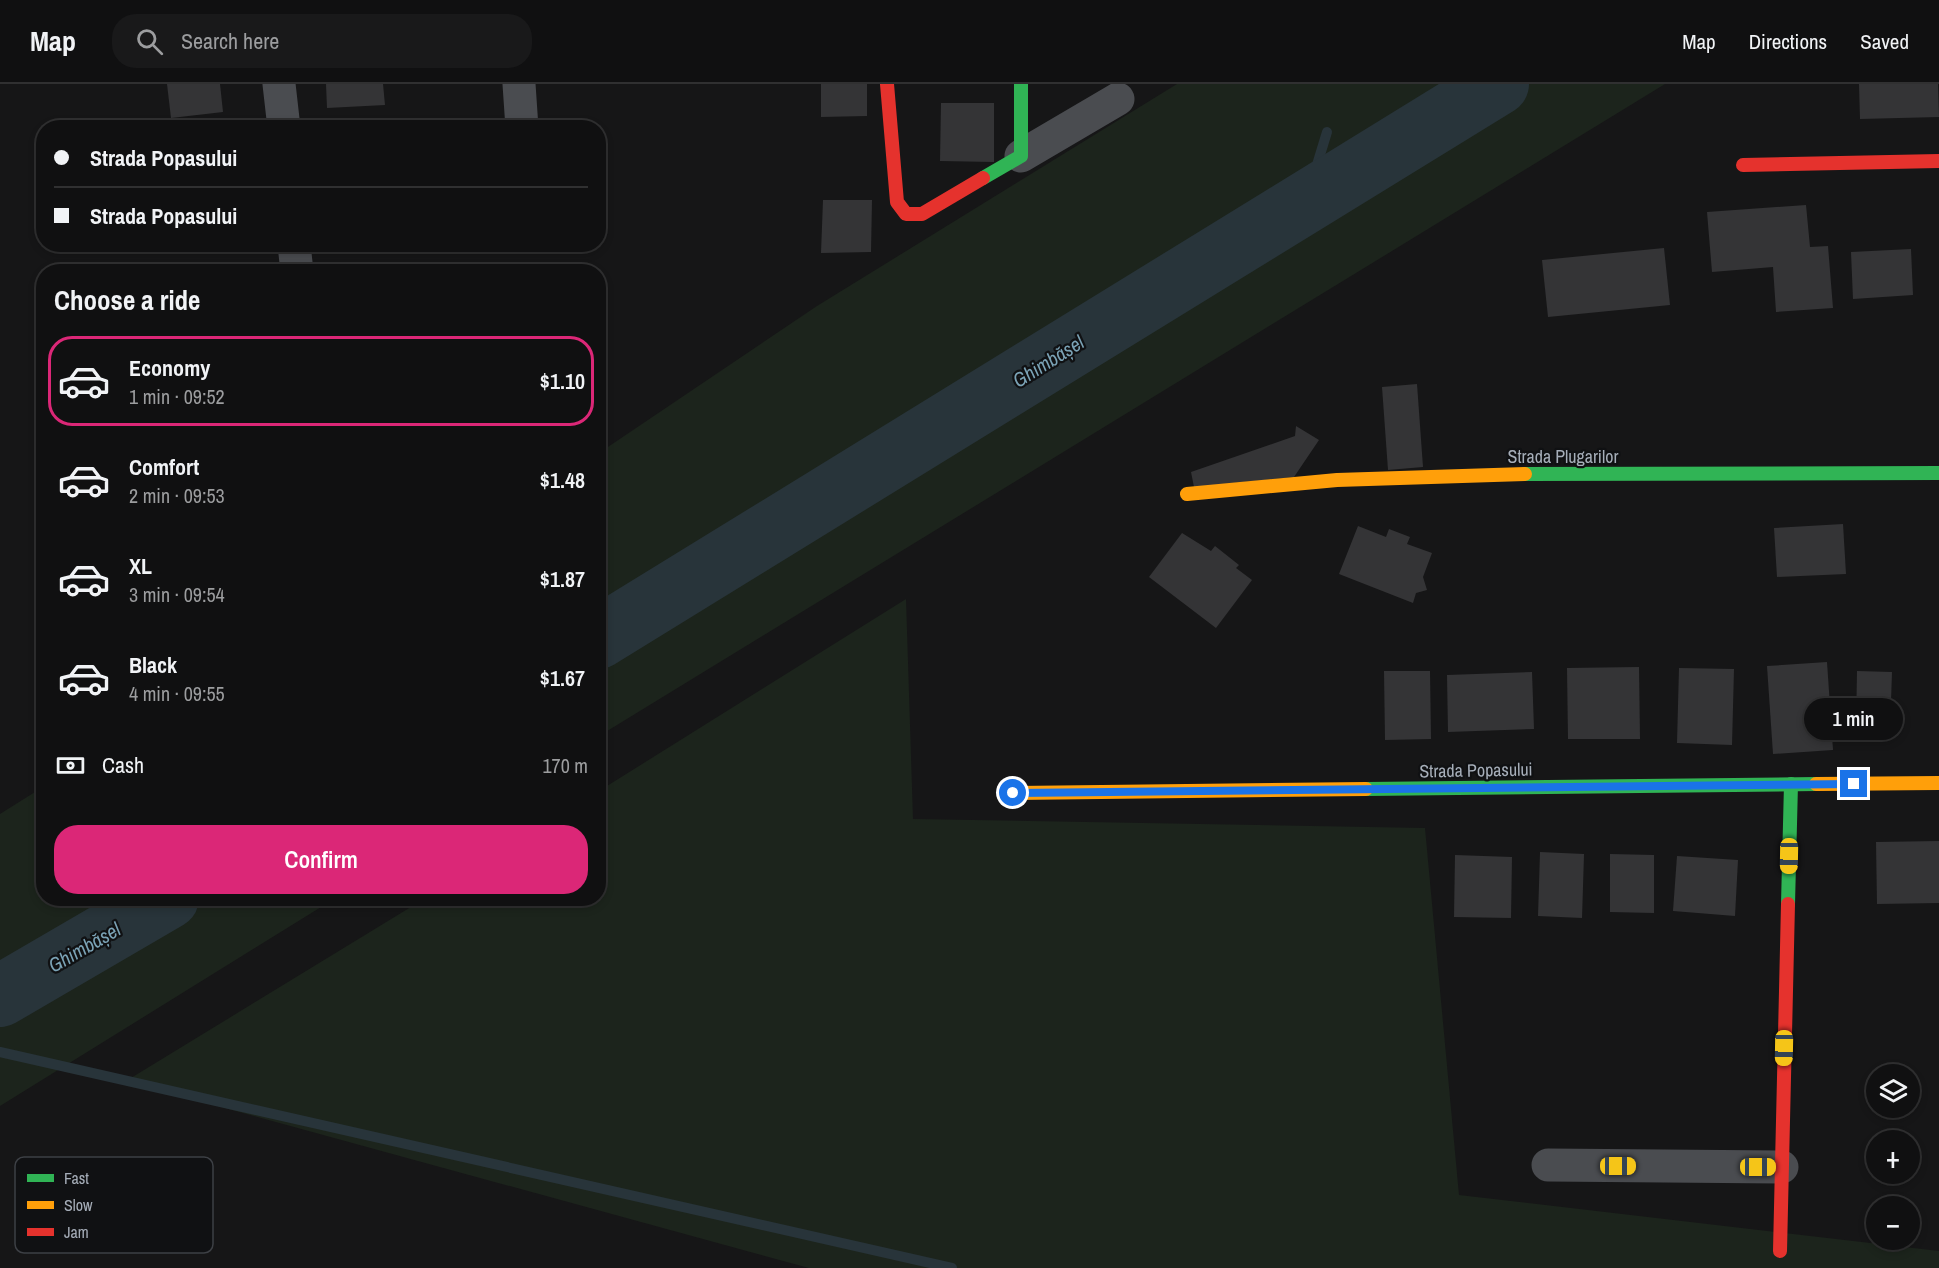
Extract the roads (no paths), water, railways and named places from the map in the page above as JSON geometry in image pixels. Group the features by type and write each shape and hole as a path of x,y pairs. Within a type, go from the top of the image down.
{"street":[{"path":"279,84 283,120"},
{"path":"519,84 521,120"},
{"path":"887,84 897,201 906,214 922,214 1118,99"},
{"path":"1021,84 1021,156"},
{"path":"1743,165 1939,161"},
{"name":"Strada Plugarilor","path":"1187,494 1336,480 1488,474 1939,473"},
{"name":"Strada Popasului","path":"1013,793 1939,783"},
{"path":"1780,1251 1791,784"},
{"path":"1548,1165 1782,1167"}],"waterway":[{"name":"Ghimbășel","path":"606,633 1498,84"},
{"path":"1305,204 1327,132"},
{"name":"Ghimbășel","path":"0,996 154,906"},
{"path":"0,1052 952,1268"}]}
